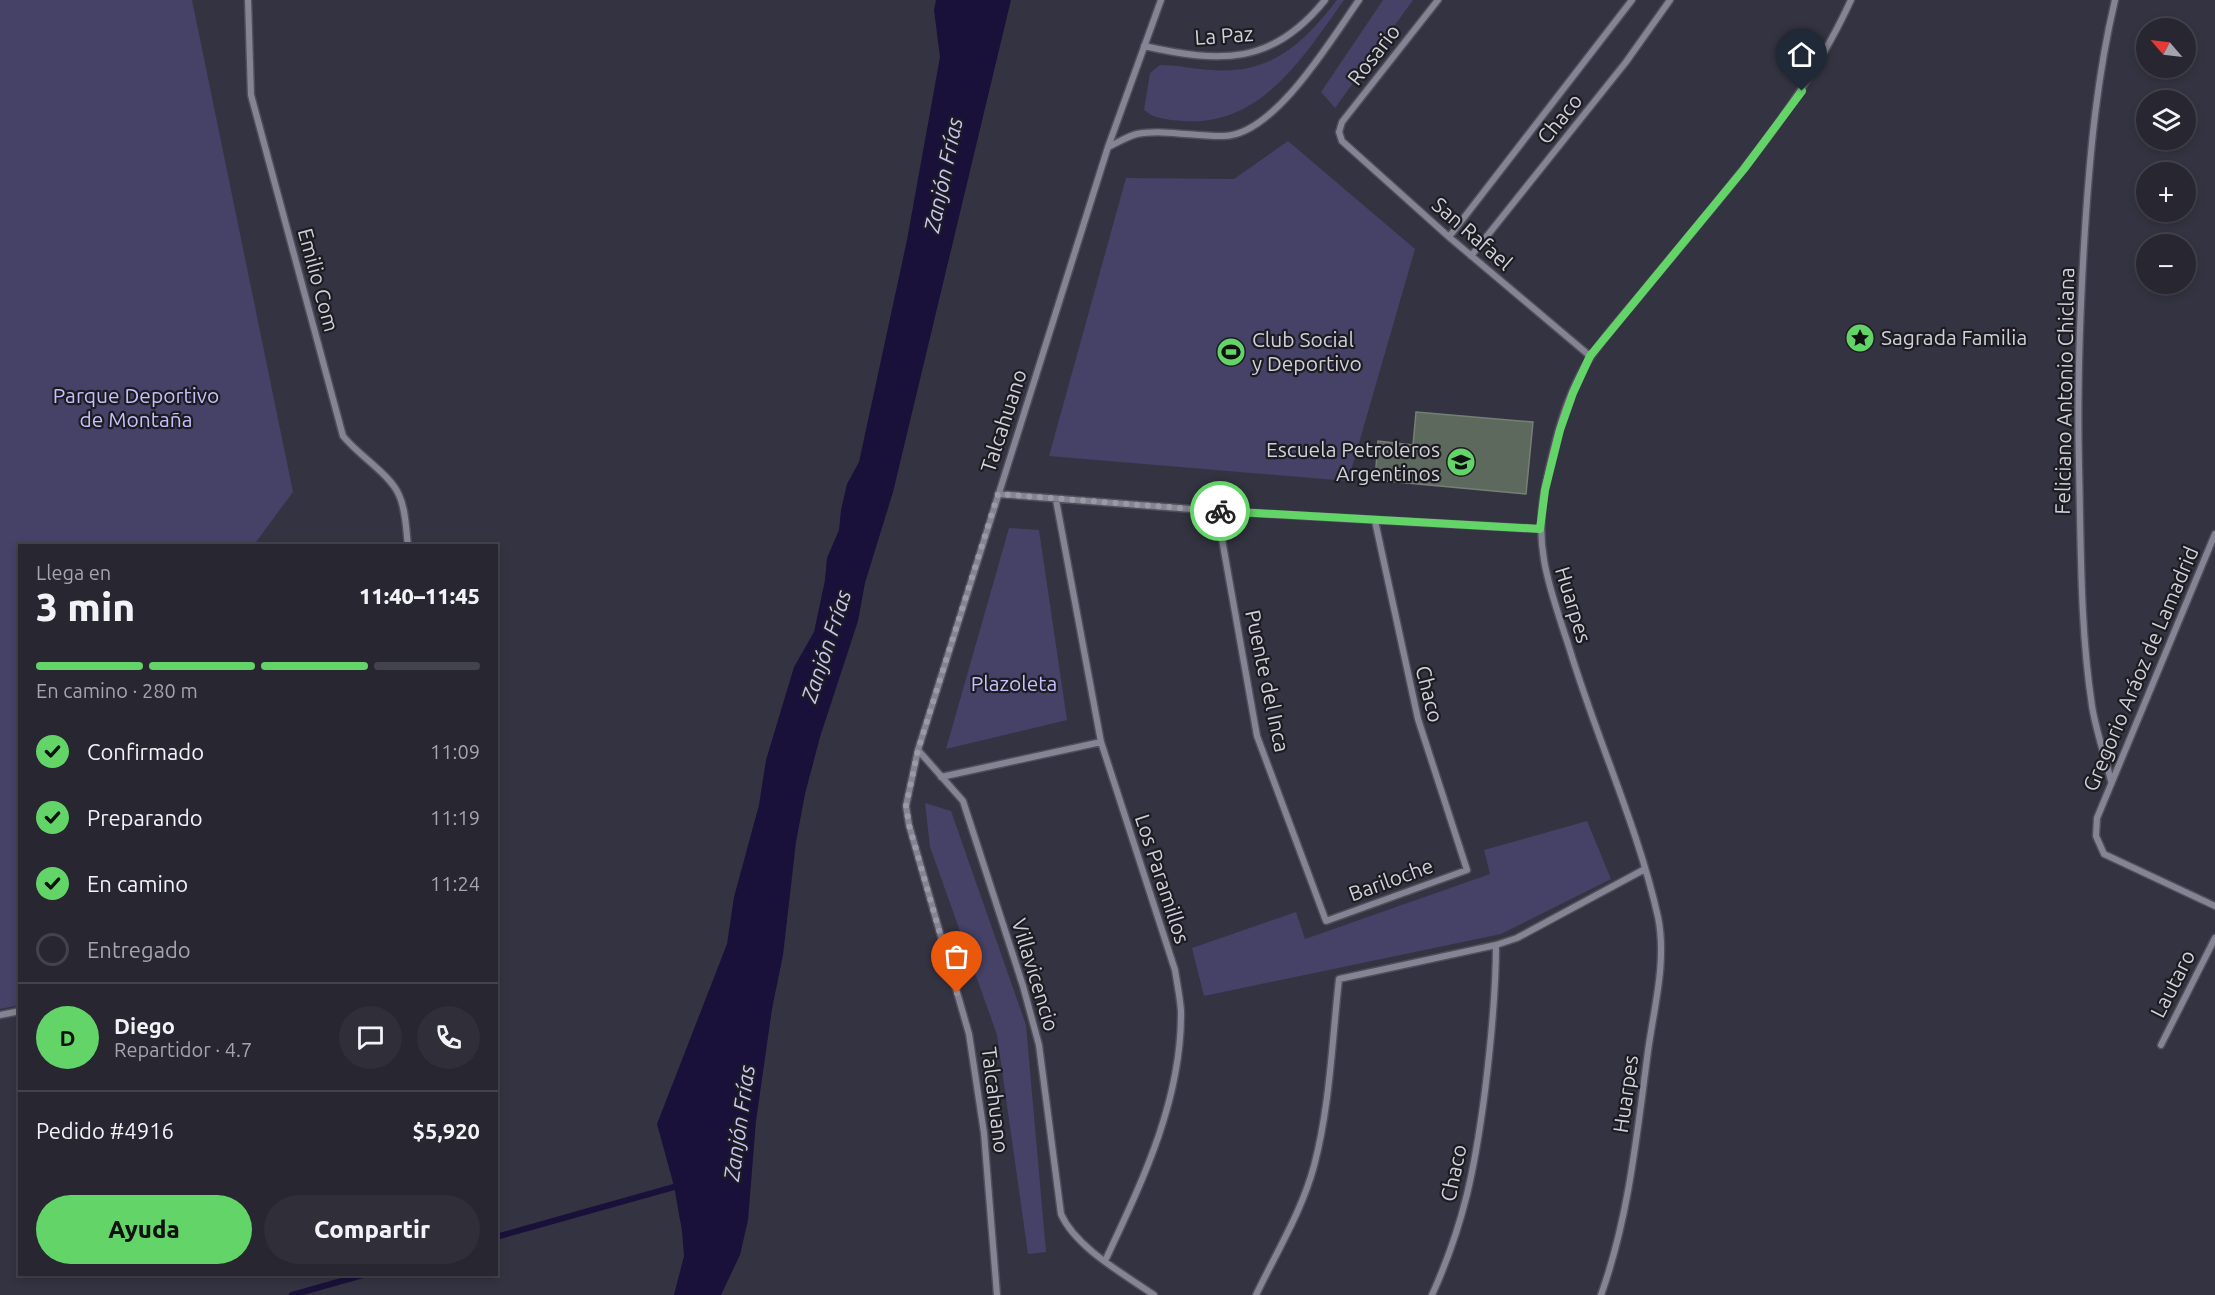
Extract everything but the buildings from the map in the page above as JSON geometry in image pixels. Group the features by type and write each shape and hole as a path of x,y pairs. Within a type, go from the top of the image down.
{"street":[{"name":"Emilio Com","path":"248,0 251,95 344,436 354,450 382,474 399,494 408,544"},
{"name":"Talcahuano","path":"997,1295 984,1133 969,1034 909,825 906,806 918,750 998,494 1108,147 1161,0"},
{"name":"La Paz","path":"1144,46 1187,55 1233,56 1259,52 1295,32 1326,0"},
{"path":"1108,147 1137,134 1227,136 1249,129 1276,109 1308,72 1359,0"},
{"name":"Rosario","path":"1339,132 1348,114 1438,0"},
{"name":"Chaco","path":"1449,237 1632,0"},
{"name":"Chaco","path":"1472,256 1626,62 1670,0"},
{"name":"Huarpes","path":"1601,1295 1620,1229 1631,1172 1663,948 1645,868 1577,674 1542,563 1540,529 1545,490 1560,430 1573,393 1590,356 1744,169 1796,101 1826,50 1851,0"},
{"name":"Feliciano Antonio Chiclana","path":"2111,781 2092,709 2086,663 2082,611 2078,419 2079,318 2093,119 2105,42 2115,0"},
{"name":"San Rafael","path":"1339,132 1348,149 1590,356"},
{"path":"998,494 1216,511 1540,529"},
{"name":"Los Paramillos","path":"1056,500 1101,742 1174,970 1180,1008 1178,1054 1161,1130 1146,1171 1105,1261"},
{"name":"Puente del Inca","path":"1216,511 1257,736 1326,921"},
{"name":"Chaco","path":"1375,521 1418,719 1467,870"},
{"name":"Gregorio Aráoz de Lamadrid","path":"2215,534 2111,781 2097,818 2096,836 2104,854 2215,906"},
{"path":"941,777 1101,742"},
{"name":"Villavicencio","path":"918,750 963,801 1023,986 1039,1045 1061,1214 1067,1229 1105,1261"},
{"path":"1256,1295 1304,1195 1314,1167 1322,1132 1339,980 1496,945 1517,938 1645,868"},
{"name":"Bariloche","path":"1326,921 1467,870"},
{"name":"Lautaro","path":"2161,1045 2215,938"},
{"name":"Chaco","path":"1432,1295 1456,1238 1476,1156 1491,1042 1496,945"},
{"path":"0,1015 18,1011"},
{"path":"1105,1261 1154,1295"}],"green space":[{"name":"Parque Deportivo de Montaña","path":"0,0 192,0 293,492 254,544 18,544 18,1005 0,1009"},
{"path":"1337,0 1344,0 1313,43 1278,84 1258,100 1235,112 1211,120 1168,119 1157,117 1144,110 1150,73 1160,65 1232,70 1268,62 1298,43"},
{"path":"1383,0 1413,0 1335,108 1321,92"},
{"name":"Club Social y Deportivo","path":"1288,141 1415,249 1348,481 1049,456 1126,178 1234,179"},
{"name":"Plazoleta","path":"1009,528 1039,530 1067,720 946,749"},
{"path":"925,803 951,811 1026,1025 1046,1252 1028,1254 997,1035 930,847"},
{"path":"1587,821 1611,879 1501,934 1204,996 1192,948 1296,912 1305,939 1490,874 1484,850"}],"water":[{"name":"Zanjón Frías","path":"936,0 1011,0 893,492 865,583 858,621 820,737 805,794 796,842 783,955 772,1009 756,1121 748,1220 740,1255 721,1295 674,1295 684,1256 682,1231 674,1186 657,1124 727,944 734,897 759,805 766,760 794,667 814,632 825,580 827,558 839,530 847,484 859,462 907,240 940,57 934,10"}],"waterway":[{"path":"498,1236 681,1185"},
{"path":"292,1295 359,1276"}],"way so far":[{"path":"957,993 909,825 906,806 918,750 998,494 1220,511"}],"place":[{"name":"Sagrada Familia","path":"1860,338"},
{"name":"Club Social y Deportivo","path":"1231,352"},
{"name":"Escuela Petroleros Argentinos","path":"1461,462"}],"route":[{"path":"1220,511 1540,529 1545,490 1560,430 1573,393 1590,356 1744,169 1802,91"}]}
